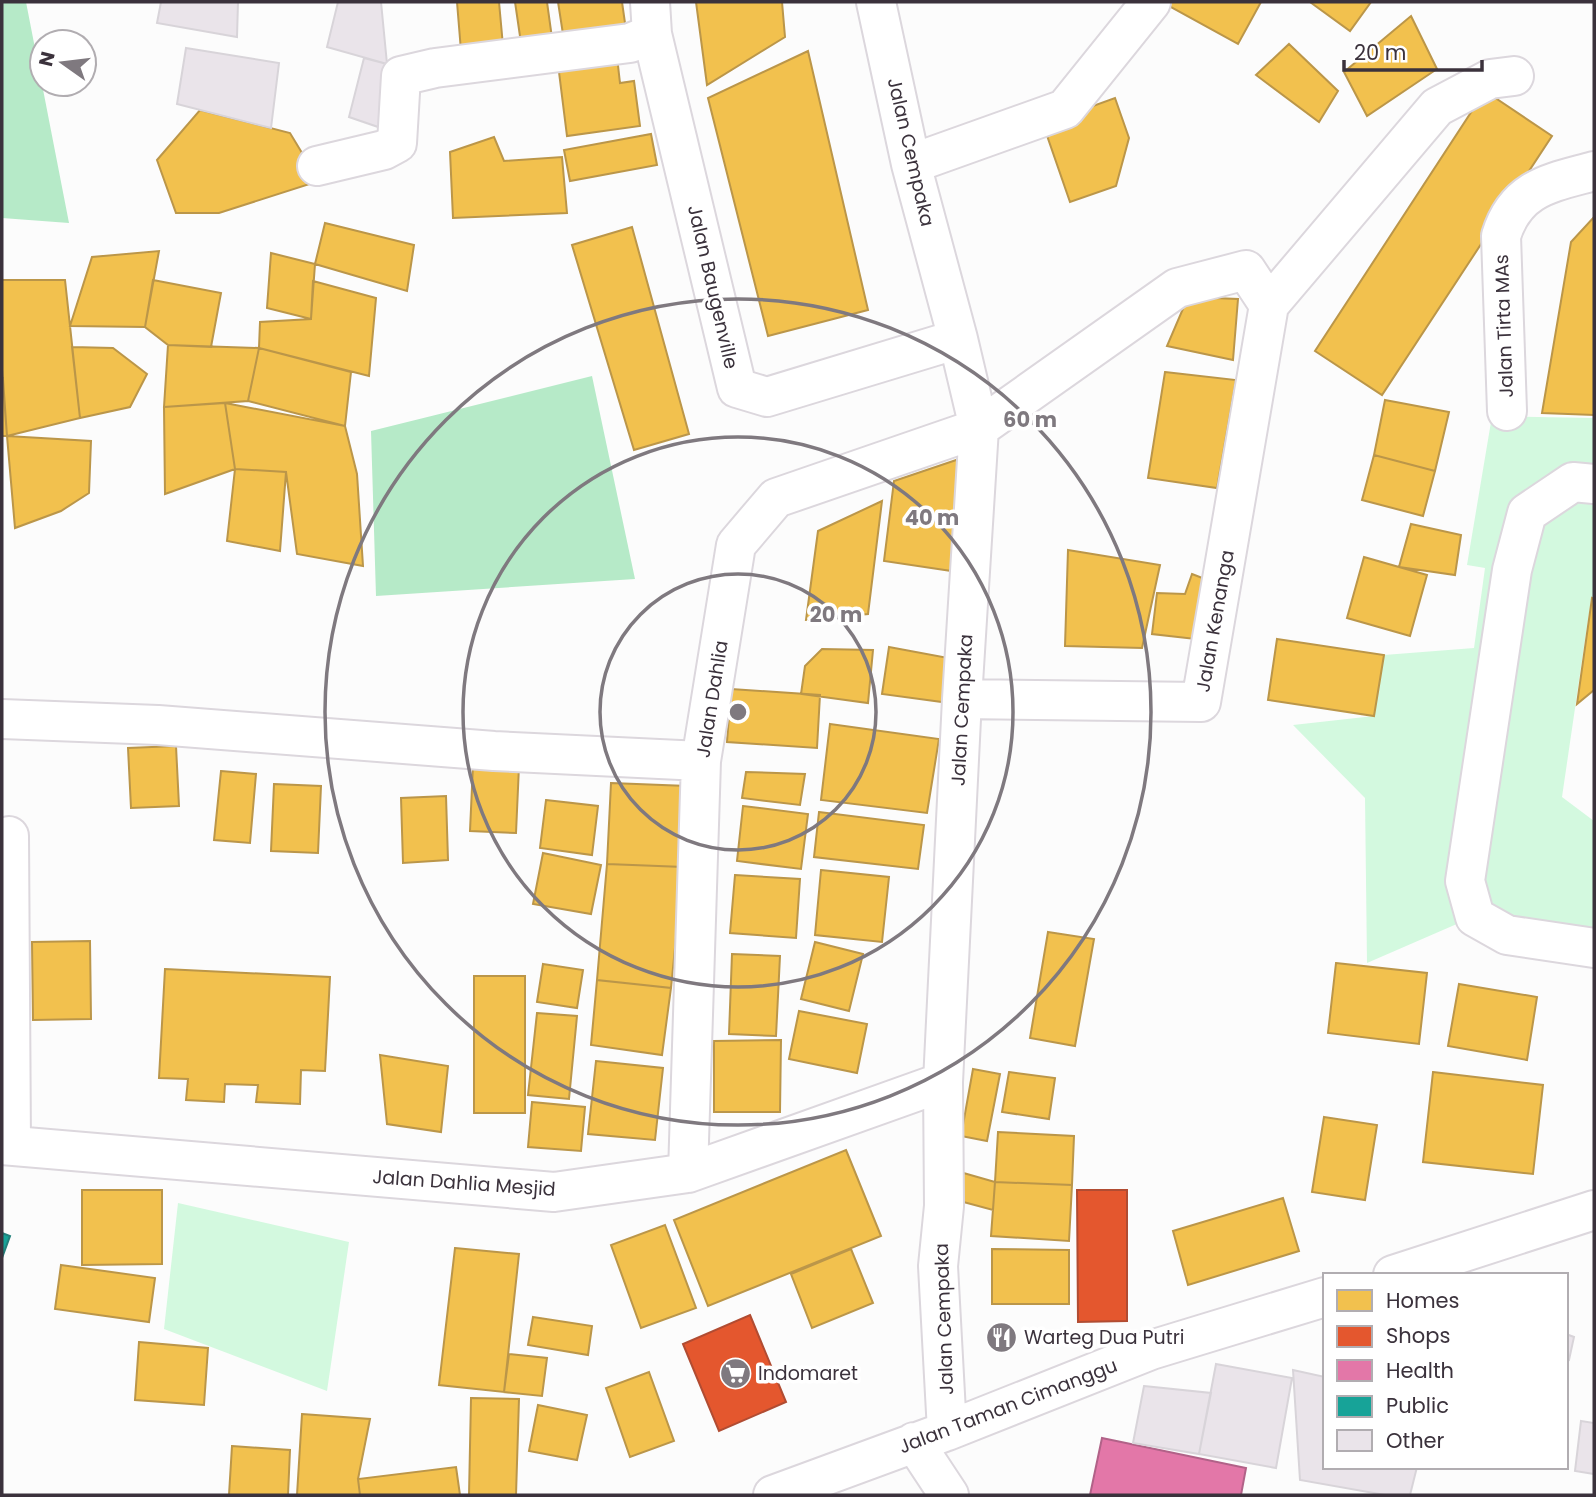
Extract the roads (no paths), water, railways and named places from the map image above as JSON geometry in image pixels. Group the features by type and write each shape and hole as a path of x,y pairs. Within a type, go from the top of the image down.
{"street":[{"name":"Jalan Cempaka","path":"876,2 911,164 979,428 943,1082 944,1206 938,1266 931,1437"},
{"path":"911,164 1065,109 1151,2"},
{"path":"317,166 384,150 397,143 401,76 435,68 630,43 651,18"},
{"name":"Jalan Baugenville","path":"651,18 737,388 767,397 958,339"},
{"path":"979,428 1177,288 1246,270 1269,305 1437,107 1490,79 1514,76"},
{"name":"Jalan Tirta MAs","path":"1507,411 1501,236 1504,225 1519,203 1540,186 1594,171"},
{"name":"Jalan Kenanga","path":"962,699 1201,702 1269,305"},
{"name":"Jalan Dahlia","path":"688,1173 701,761 736,545 776,499 979,428"},
{"path":"1594,484 1573,482 1527,513 1512,570 1465,881 1475,917 1507,935 1594,948"},
{"path":"2,719 158,725 494,751 701,761"},
{"name":"Jalan Dahlia Mesjid","path":"9,836 7,1145 554,1192 688,1173 943,1082"},
{"path":"1399,1273 1594,1210"},
{"name":"Jalan Taman Cimanggu","path":"773,1495 931,1437 1151,1350 1323,1298"},
{"path":"931,1437 949,1495"}],"place":[{"name":"Warteg Dua Putri","path":"1001,1337"},
{"name":"Indomaret","path":"735,1373"}]}
